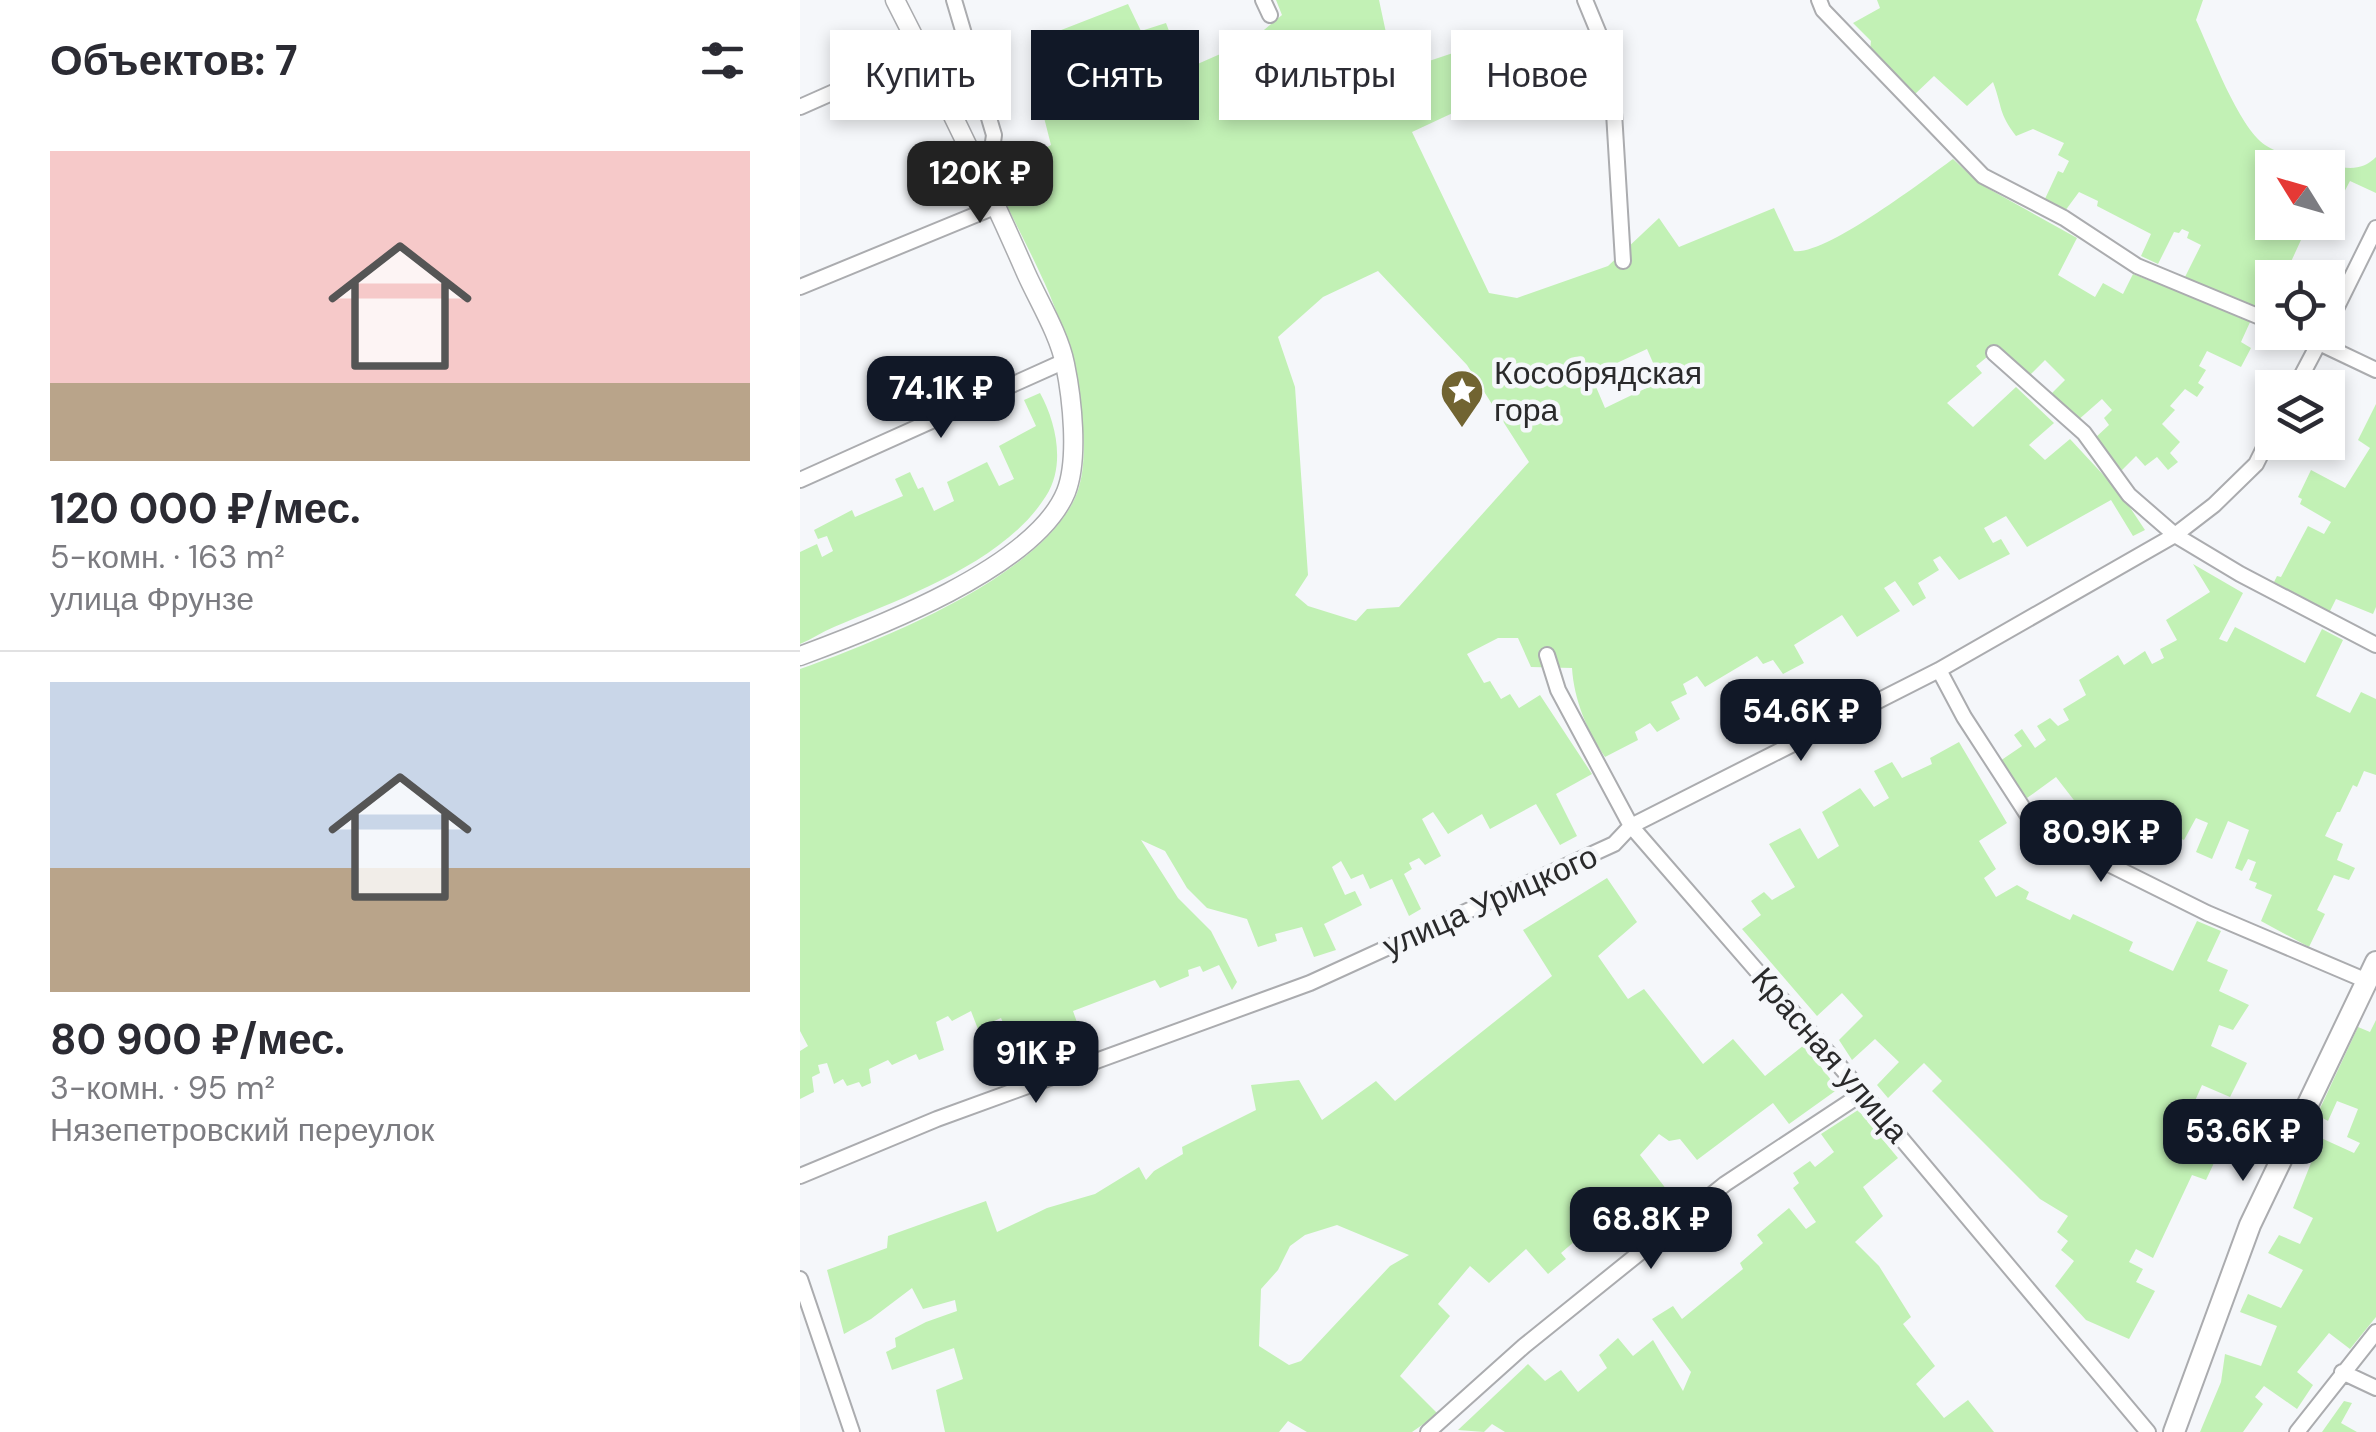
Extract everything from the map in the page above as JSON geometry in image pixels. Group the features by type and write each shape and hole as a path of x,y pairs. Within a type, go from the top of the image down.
{"main road":[{"path":"2174,1432 2250,1225 2372,972"}],"street":[{"path":"894,0 910,30"},
{"path":"954,0 994,135 987,186"},
{"path":"1263,0 1270,15"},
{"path":"1585,0 1611,63 1623,261"},
{"path":"1819,0 1823,10 1983,176 2064,218 2137,266 2255,315"},
{"path":"800,107 830,94"},
{"path":"800,656 865,632 1011,556 1045,523 1066,492 1074,452 1064,361 955,120"},
{"path":"800,287 997,206"},
{"path":"2345,291 2376,228"},
{"path":"2343,350 2376,370"},
{"path":"1994,353 2084,433 2130,495 2174,536 2376,645"},
{"path":"800,480 1064,361"},
{"name":"улица Урицкого","path":"800,1176 937,1119 1310,983 1614,844 1631,826 1938,670 2174,536 2214,505 2258,460"},
{"name":"Красная улица","path":"1547,655 1558,690 1631,826 1864,1092 2148,1432"},
{"path":"1938,670 2036,828 2207,913 2372,972"},
{"path":"1432,1430 1524,1346 1725,1184 1864,1092"},
{"path":"800,1280 852,1432"},
{"path":"2297,1432 2376,1332"},
{"path":"2342,1372 2376,1388"}],"green space":[{"path":"1276,0 1379,0 1385,30 1264,30 1282,15"},
{"path":"1877,0 2203,0 2196,20 2217,69 2245,122 2265,145 2275,150 2255,150 2255,240 2301,240 2292,260 2255,260 2255,309 2185,277 2201,245 2187,238 2189,232 2174,232 2158,264 2141,256 2151,234 2097,206 2098,201 2079,192 2065,211 2044,201 2058,171 2063,173 2069,161 2058,155 2064,143 2033,129 2016,136 2003,115 1993,82 1967,106 1934,76 1914,95 1870,50 1871,41 1853,23 1880,8"},
{"path":"1128,4 1141,30 1061,30"},
{"path":"1166,23 1169,30 1144,30"},
{"path":"1451,54 1451,114 1412,132 1489,293 1517,298 1608,266 1659,218 1679,247 1774,208 1794,251 1809,249 1874,215 1953,159 1980,184 2077,238 2058,275 2095,297 2103,283 2123,294 2133,274 2251,320 2241,342 2251,348 2241,367 2207,351 2199,366 2206,370 2198,383 2204,387 2197,397 2185,389 2170,406 2175,410 2162,424 2180,442 2170,453 2178,462 2168,470 2157,457 2145,466 2136,456 2121,471 2095,438 2109,425 2104,418 2112,410 2102,399 2077,421 2050,395 2065,380 2045,360 2030,375 1998,348 1976,366 1982,373 1947,403 1973,427 2016,387 2054,423 2029,445 2045,460 2070,439 2121,494 2145,530 2133,536 2111,500 2027,547 2006,516 1984,528 1993,543 2001,539 2010,554 1959,580 1940,556 1933,560 1939,570 1918,583 1926,598 1913,606 1895,581 1884,588 1900,611 1857,637 1842,615 1794,645 1804,663 1783,674 1773,660 1763,664 1757,656 1705,687 1697,676 1683,684 1687,694 1671,702 1680,719 1657,732 1650,723 1635,732 1638,740 1605,757 1583,715 1572,668 1531,667 1518,638 1498,638 1467,654 1484,683 1490,681 1501,699 1510,694 1519,708 1540,695 1592,774 1556,794 1577,836 1560,845 1536,804 1490,829 1482,814 1448,834 1433,812 1422,819 1441,856 1425,865 1419,858 1409,863 1412,869 1404,874 1421,909 1409,916 1392,879 1370,889 1363,874 1351,879 1341,861 1332,867 1345,895 1355,891 1362,905 1324,924 1336,950 1314,957 1302,927 1275,934 1277,941 1258,947 1247,919 1207,908 1187,888 1165,851 1141,840 1178,898 1211,931 1237,982 1232,990 1219,965 1203,972 1200,966 1188,970 1189,976 1160,988 1155,980 1073,1011 1085,1045 1062,1054 1049,1022 1009,1037 1001,1018 985,1025 987,1034 981,1037 971,1011 952,1021 948,1016 936,1022 944,1050 919,1060 916,1054 892,1065 888,1060 869,1069 871,1083 862,1087 859,1082 847,1086 843,1079 834,1084 827,1063 818,1065 820,1073 812,1077 814,1092 800,1099 800,1051 808,1046 800,1031 800,669 914,623 957,601 1032,551 1059,523 1082,476 1078,392 1058,316 1002,195 999,173 1051,145 1045,120 1199,120 1199,63 1219,55 1219,120 1431,120 1431,60","holes":["1378,271 1467,365 1529,462 1399,607 1367,609 1356,621 1308,606 1295,595 1308,575 1295,387 1278,337 1323,297","1647,349 1661,381 1605,408 1591,375"]},
{"path":"2376,157 2376,193 2350,181 2345,190 2345,167 2362,166"},
{"path":"1040,393 1054,430 1056,471 1046,496 1028,519 979,559 950,575 800,644 800,552 817,544 822,557 833,551 827,536 818,539 814,530 852,510 855,517 903,496 895,479 910,472 918,489 923,487 934,511 954,501 947,482 987,462 999,486 1014,479 999,446 1036,426 1024,400"},
{"path":"2376,404 2376,607 2373,614 2336,599 2329,613 2274,582 2277,576 2281,577 2308,526 2324,534 2331,522 2300,504 2302,499 2298,497 2311,470 2345,488 2370,448 2358,440"},
{"path":"2193,564 2243,593 2219,639 2227,642 2235,627 2305,663 2322,629 2343,640 2316,696 2350,713 2361,692 2376,699 2376,775 2364,771 2325,836 2343,844 2337,860 2355,868 2349,880 2334,875 2317,910 2325,914 2309,947 2261,921 2272,895 2255,888 2257,883 2249,880 2256,862 2248,859 2242,871 2235,868 2249,830 2228,821 2212,859 2196,852 2208,823 2196,818 2184,840 2164,831 2156,844 2080,808 2056,777 2027,798 2000,761 2022,746 2014,735 2022,729 2035,748 2046,740 2037,726 2050,718 2058,726 2069,720 2063,709 2086,695 2079,680 2118,655 2124,665 2145,651 2152,664 2164,658 2160,649 2177,640 2166,620 2210,592"},
{"path":"1959,742 2007,823 1979,841 1996,869 1984,878 1996,897 2017,885 2029,892 2026,899 2070,920 2073,914 2133,942 2129,951 2173,971 2197,921 2221,931 2207,961 2228,970 2219,991 2249,1005 2233,1030 2219,1025 2211,1046 2247,1063 2230,1097 2202,1085 2187,1119 2205,1128 2200,1140 2220,1150 2206,1180 2192,1175 2153,1258 2136,1249 2129,1262 2143,1269 2136,1282 2155,1291 2129,1339 2086,1320 2055,1286 2074,1261 2061,1250 2068,1241 2057,1232 2068,1216 2040,1199 1932,1091 1942,1081 1924,1063 1888,1098 1877,1085 1899,1062 1875,1039 1852,1060 1839,1040 1863,1016 1842,993 1817,1016 1742,929 1761,915 1751,901 1764,892 1772,900 1795,887 1769,844 1800,828 1818,859 1839,846 1822,812 1860,788 1874,807 1889,798 1874,771 1892,762 1902,778 1932,764 1930,758"},
{"path":"1607,878 1637,922 1598,956 1628,999 1644,989 1703,1064 1733,1039 1765,1076 1804,1045 1838,1089 1789,1124 1773,1103 1697,1160 1680,1139 1669,1141 1659,1134 1640,1155 1680,1207 1655,1227 1631,1196 1580,1229 1582,1235 1561,1253 1566,1259 1548,1274 1526,1249 1489,1283 1470,1266 1438,1304 1450,1316 1400,1376 1438,1414 1412,1432 1307,1432 1288,1421 1279,1432 945,1432 936,1390 963,1379 954,1348 892,1370 886,1352 896,1347 895,1338 957,1311 955,1300 923,1309 912,1288 844,1334 827,1270 887,1248 888,1236 986,1201 997,1232 1047,1208 1095,1194 1139,1167 1146,1180 1183,1154 1182,1147 1256,1110 1251,1085 1299,1080 1322,1120 1376,1081 1395,1101 1552,976 1523,930","holes":["1337,1225 1409,1255 1390,1266 1301,1361 1289,1365 1259,1346 1261,1289 1278,1270 1290,1246 1305,1235"]},
{"path":"2376,1020 2376,1317 2350,1349 2329,1333 2297,1372 2313,1385 2297,1409 2264,1386 2255,1397 2263,1404 2243,1432 2200,1432 2221,1382 2225,1354 2261,1366 2277,1326 2240,1312 2248,1294 2281,1308 2303,1270 2268,1253 2279,1235 2300,1244 2313,1218 2293,1208 2321,1138 2354,1153 2360,1143 2347,1137 2358,1109 2337,1101 2328,1121 2317,1115 2358,1027 2370,1032"},
{"path":"1858,1110 1898,1158 1863,1187 1883,1216 1855,1242 1879,1266 1911,1317 1903,1324 1935,1366 1916,1384 1944,1418 1968,1400 1994,1432 1505,1432 1492,1424 1484,1432 1458,1430 1528,1364 1545,1381 1561,1370 1578,1392 1607,1368 1599,1355 1618,1338 1633,1356 1653,1340 1683,1391 1691,1372 1652,1319 1673,1306 1682,1319 1743,1269 1740,1263 1763,1243 1757,1235 1789,1208 1806,1229 1816,1222 1793,1188 1799,1183 1793,1173 1810,1161 1815,1167 1834,1152 1821,1134"},
{"path":"2344,1401 2352,1403 2341,1423 2357,1432 2322,1432"}],"place":[{"name":"Кособрядская гора","path":"1462,429"}]}
